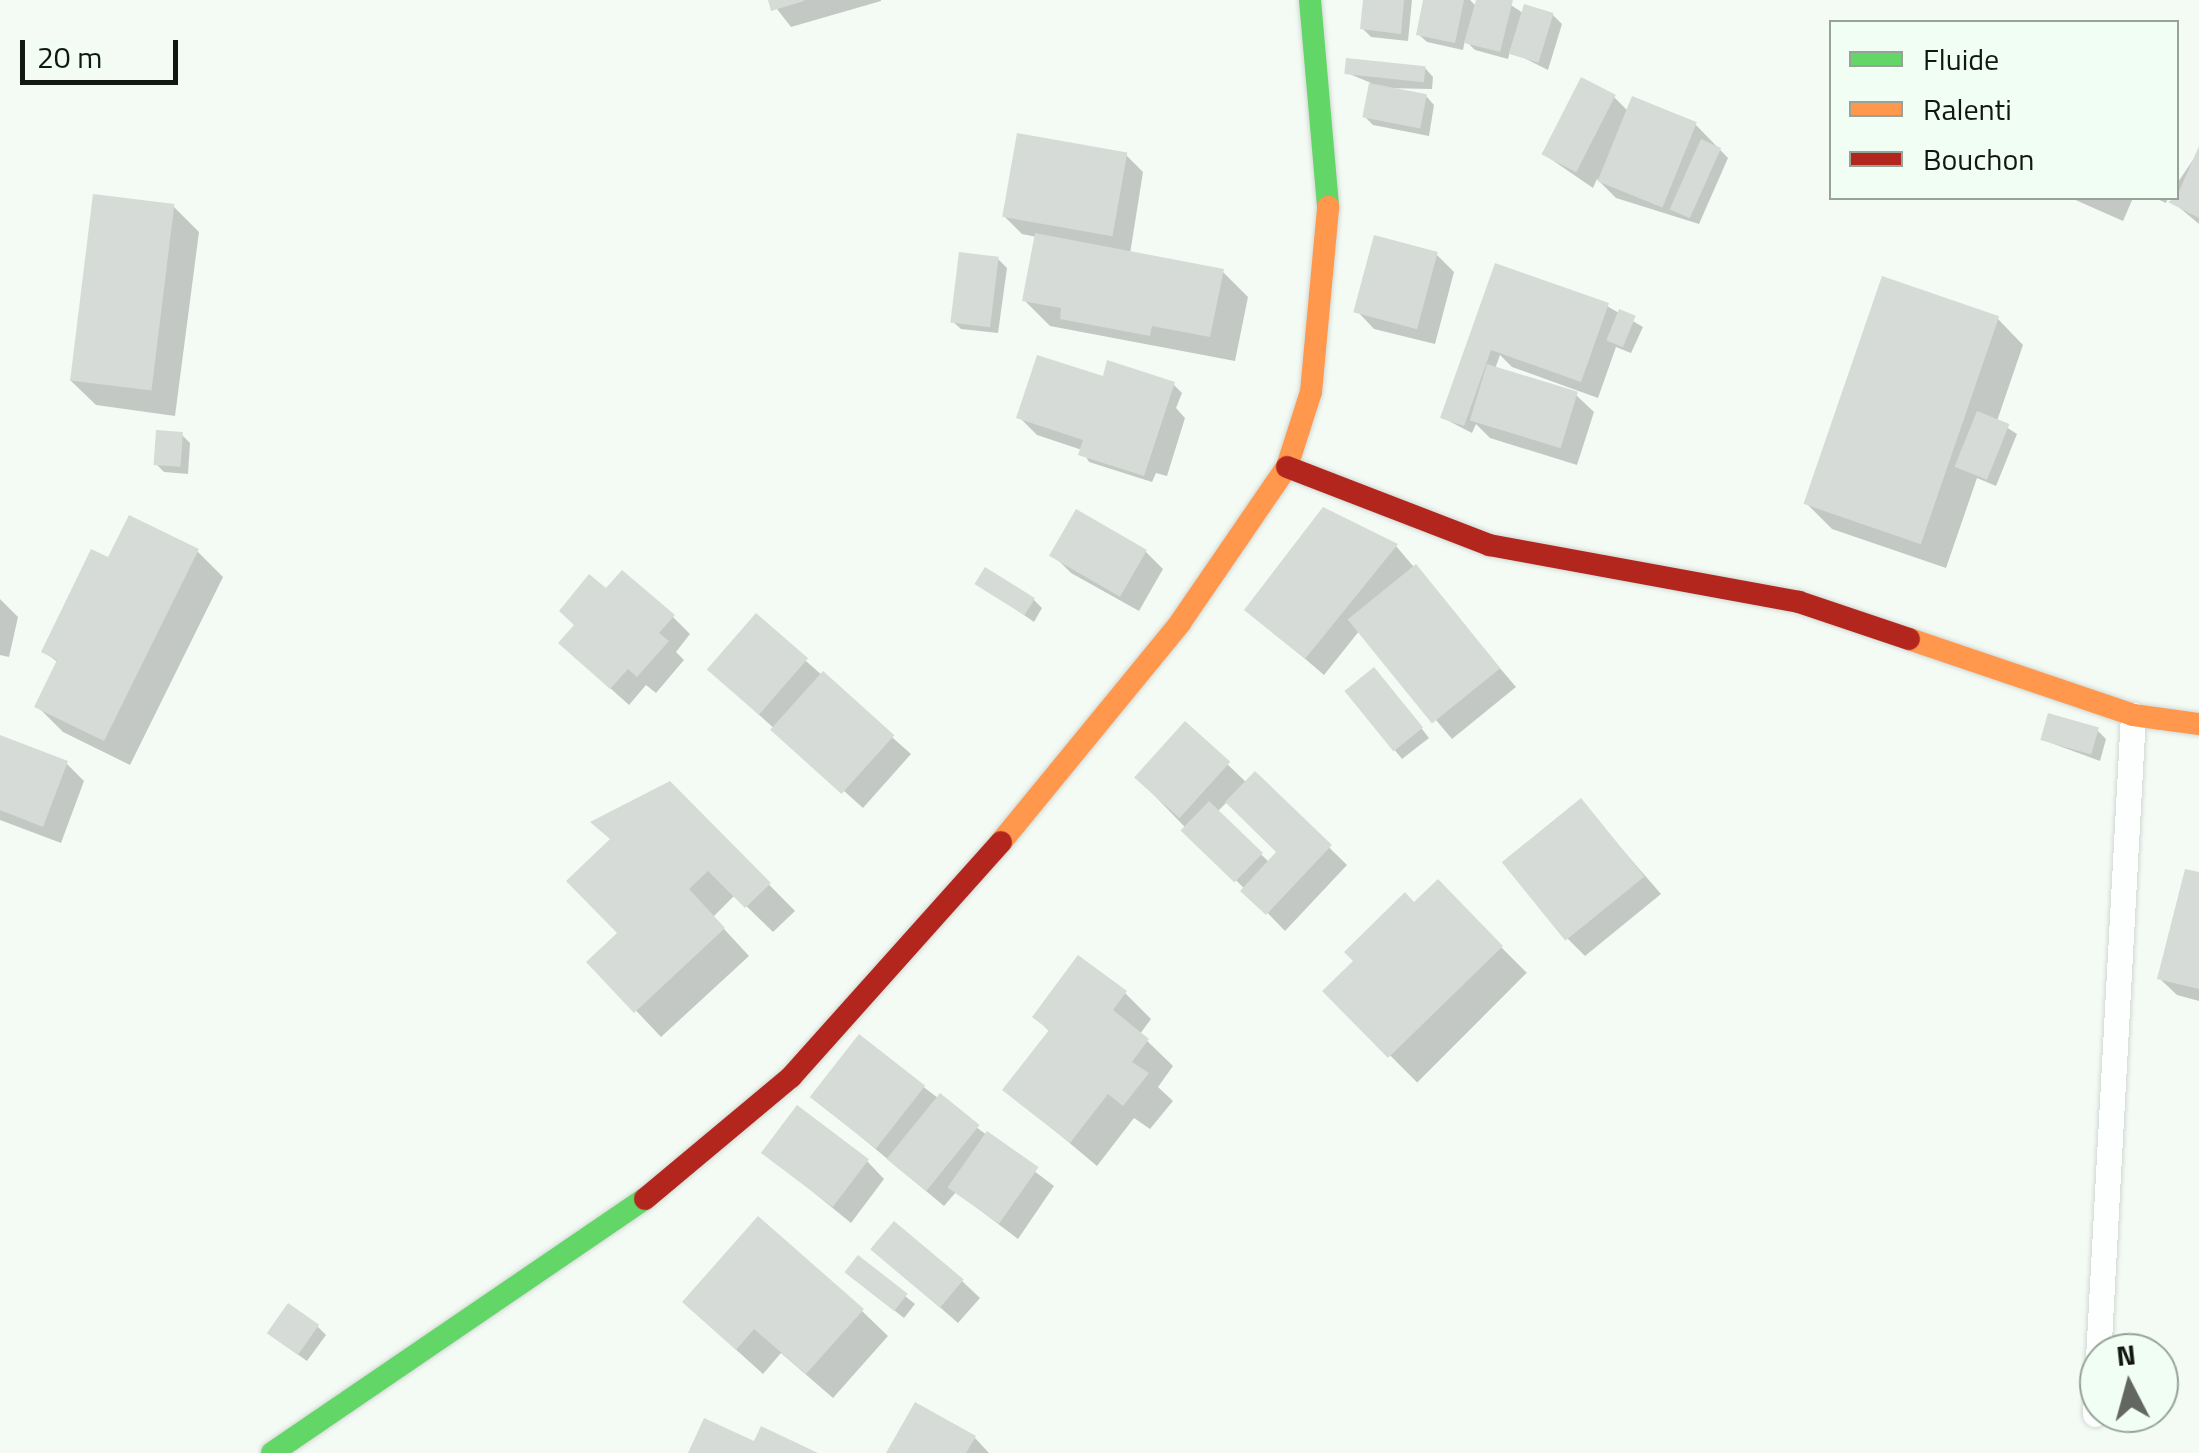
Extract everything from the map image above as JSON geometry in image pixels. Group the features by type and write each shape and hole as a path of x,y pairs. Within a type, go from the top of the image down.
{"street":[{"path":"272,1453 621,1218 791,1076 938,920 1180,623 1287,467 1310,392 1328,210 1310,0"},
{"path":"1287,467 1489,545 1799,602 2133,715 2199,724"}],"lane":[{"path":"2099,1333 2133,715"}],"building":[{"path":"768,0 804,0 804,1 771,11"},
{"path":"1363,0 1404,0 1401,34 1360,29"},
{"path":"1423,0 1464,0 1455,43 1416,35"},
{"path":"1476,0 1513,0 1500,52 1464,43"},
{"path":"1524,4 1554,13 1538,63 1509,54"},
{"path":"1346,58 1426,66 1424,82 1344,74"},
{"path":"1581,77 1616,95 1576,172 1542,155"},
{"path":"1369,83 1427,94 1420,129 1362,117"},
{"path":"1632,96 1697,122 1662,208 1598,181"},
{"path":"1017,133 1127,152 1113,236 1002,217"},
{"path":"1701,139 1721,148 1690,218 1670,209"},
{"path":"2199,146 2199,218 2168,202 2179,200 2179,191"},
{"path":"93,194 174,204 151,391 70,381"},
{"path":"1035,233 1224,269 1210,337 1152,326 1150,336 1060,319 1061,308 1022,301"},
{"path":"1374,235 1438,252 1417,329 1353,312"},
{"path":"959,252 999,257 990,327 950,322"},
{"path":"1495,263 1609,303 1581,382 1491,350 1464,426 1440,418"},
{"path":"1882,276 1999,316 1921,544 1804,504"},
{"path":"1619,309 1636,316 1623,347 1606,341"},
{"path":"1037,355 1103,376 1107,360 1175,382 1144,476 1078,455 1083,440 1016,418"},
{"path":"1487,364 1578,392 1561,448 1470,420"},
{"path":"1977,411 2009,424 1987,480 1955,467"},
{"path":"156,430 183,432 180,467 154,465"},
{"path":"1323,507 1398,544 1305,659 1244,610"},
{"path":"1076,509 1147,550 1120,597 1049,556"},
{"path":"129,515 199,549 104,741 34,707 57,660 41,652 91,549 108,557"},
{"path":"1416,564 1500,668 1432,724 1348,619"},
{"path":"985,567 1035,598 1024,615 974,584"},
{"path":"622,570 675,615 659,633 669,641 637,677 628,669 610,689 558,643 574,625 559,611 589,574 606,588"},
{"path":"756,613 808,658 759,715 707,670"},
{"path":"1374,667 1423,728 1394,752 1344,691"},
{"path":"823,671 894,735 841,794 770,730"},
{"path":"2048,713 2099,728 2091,755 2040,740"},
{"path":"1185,721 1230,762 1179,818 1134,777"},
{"path":"0,735 68,761 43,827 0,810"},
{"path":"1255,771 1332,845 1266,915 1240,891 1276,852 1225,802"},
{"path":"670,781 771,883 745,908 708,871 689,889 725,928 634,1013 586,962 617,933 566,881 610,839 590,822"},
{"path":"1581,798 1645,876 1565,941 1502,862"},
{"path":"1209,801 1263,853 1234,883 1181,830"},
{"path":"2185,869 2199,872 2199,989 2157,979"},
{"path":"1438,879 1503,946 1388,1058 1322,991 1353,961 1344,952 1405,892 1414,902"},
{"path":"1078,955 1127,991 1113,1010 1149,1039 1132,1062 1149,1073 1123,1106 1108,1094 1070,1143 1002,1090 1049,1030 1032,1017"},
{"path":"859,1034 925,1086 876,1149 810,1097"},
{"path":"940,1093 980,1125 926,1191 887,1159"},
{"path":"797,1105 869,1159 833,1207 761,1153"},
{"path":"987,1131 1039,1167 999,1224 947,1188"},
{"path":"758,1216 864,1309 806,1374 754,1329 736,1350 682,1302"},
{"path":"894,1221 964,1279 940,1308 870,1249"},
{"path":"858,1255 908,1294 894,1311 844,1272"},
{"path":"288,1303 319,1325 298,1355 267,1333"},
{"path":"915,1402 976,1436 966,1453 886,1453"},
{"path":"704,1418 754,1441 761,1426 818,1453 688,1453"}],"traffic: fast":[{"path":"1310,0 1328,207"},
{"path":"272,1453 645,1199"}],"traffic: slow":[{"path":"1001,842 1180,623 1287,467 1311,392 1328,207"},
{"path":"1909,639 2133,715 2199,724"}],"traffic: jam":[{"path":"1287,467 1489,545 1799,602 1909,639"},
{"path":"645,1199 791,1077 1001,842"}]}
